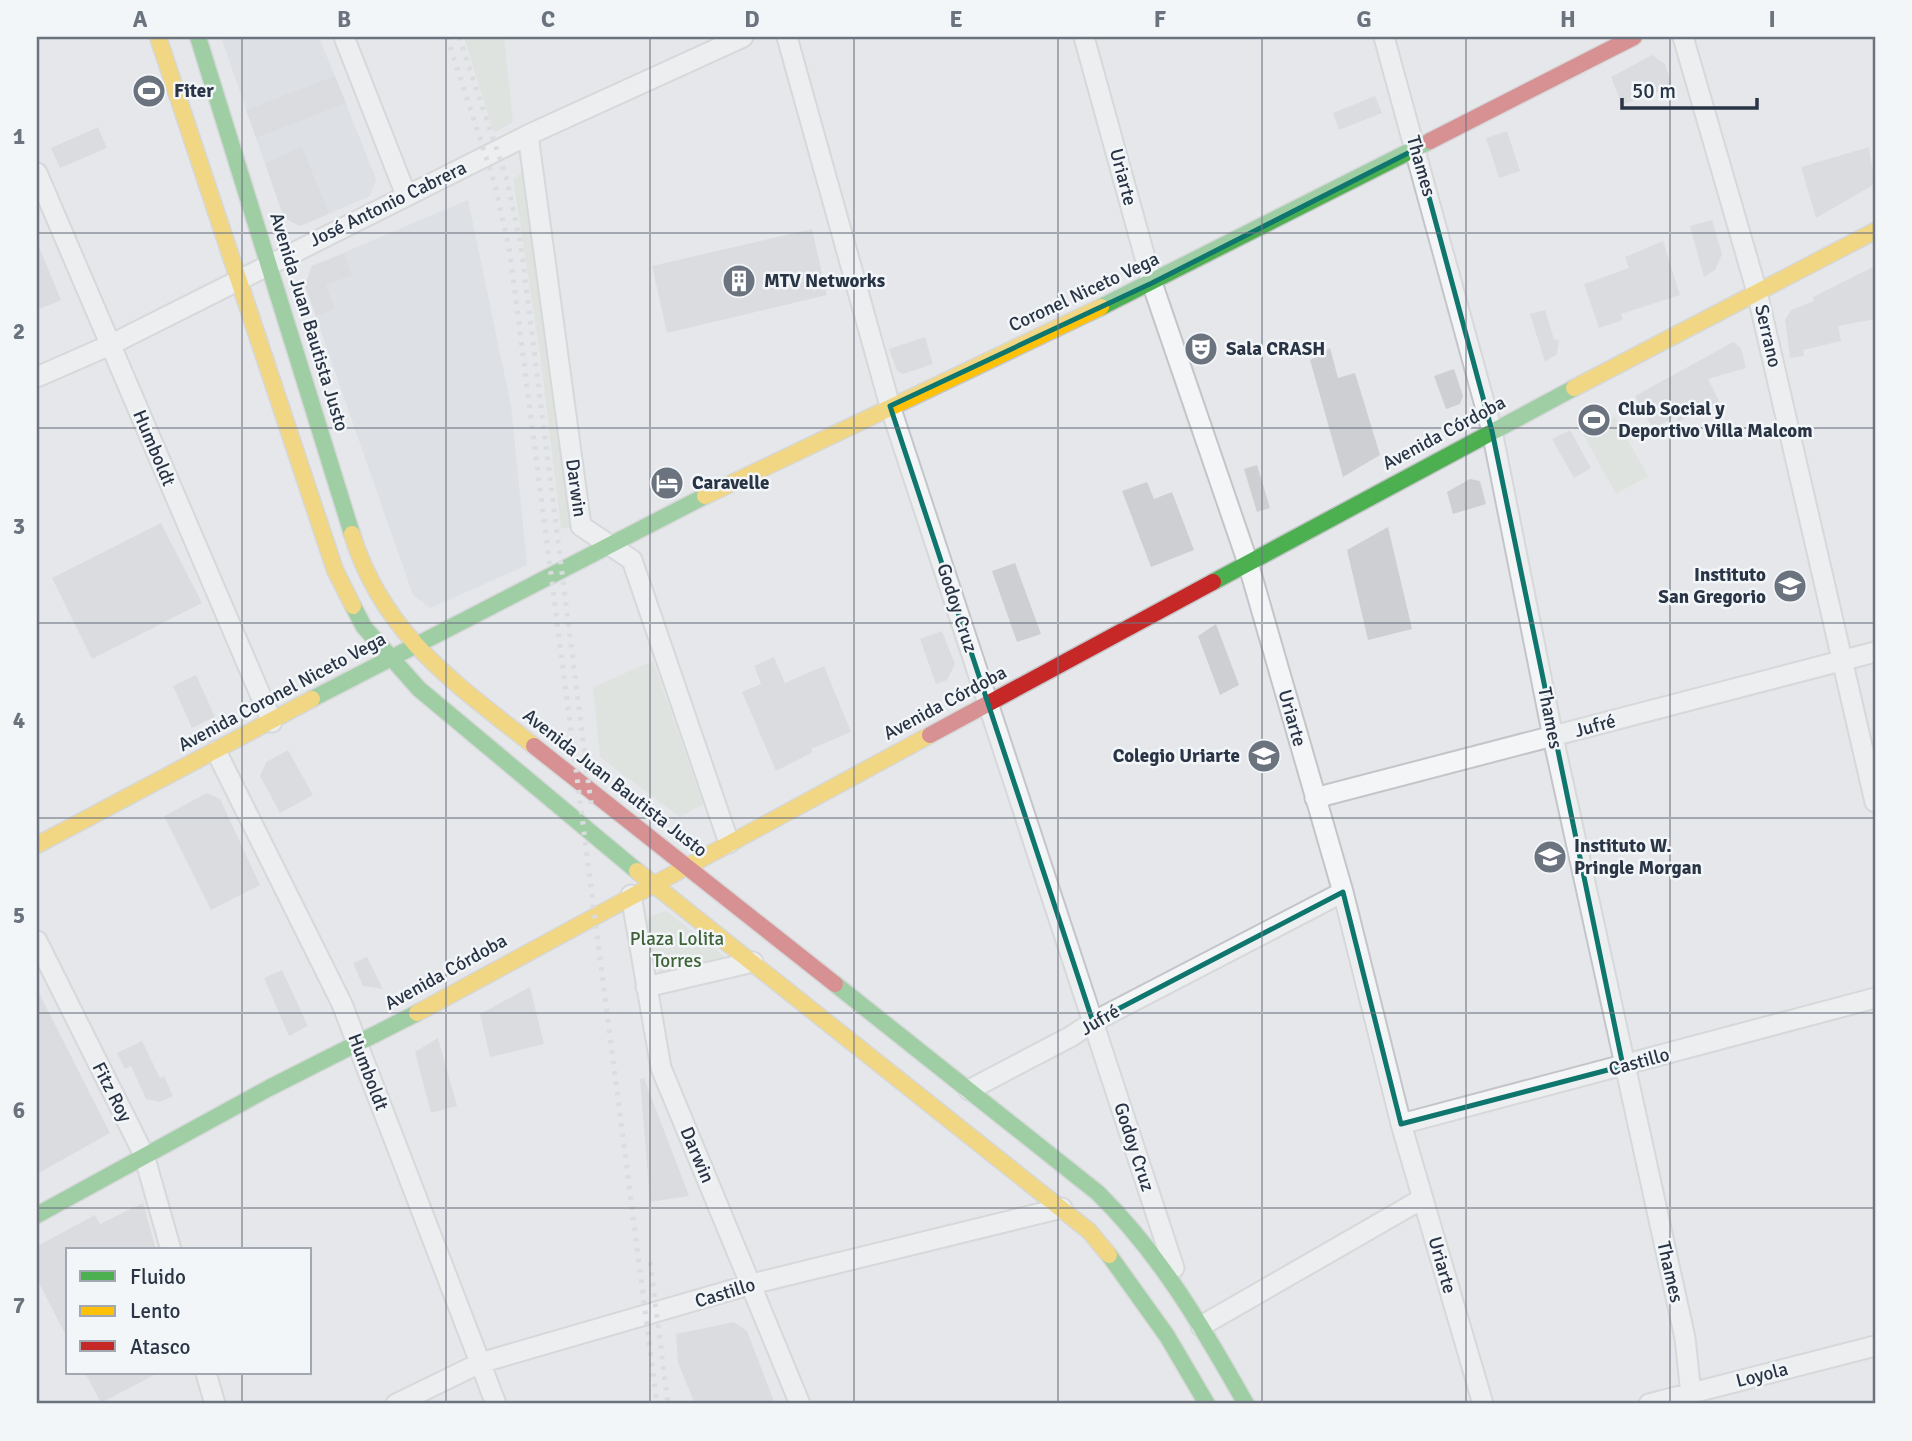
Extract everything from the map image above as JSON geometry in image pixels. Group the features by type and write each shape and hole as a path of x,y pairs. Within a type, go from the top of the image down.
{"main road":[{"path":"158,37 335,570 364,628 388,658 419,688 652,884 753,961 1089,1231 1132,1283 1165,1332 1207,1404"},
{"name":"Avenida Juan Bautista Justo","path":"198,37 354,542 378,599 412,645 1130,1222 1159,1258 1182,1294 1246,1404"},
{"name":"Coronel Niceto Vega","path":"548,576 798,449 1152,284 1633,37"},
{"name":"Avenida Córdoba","path":"37,1215 144,1155 358,1045 1492,431 1875,231"},
{"name":"Avenida Coronel Niceto Vega","path":"37,845 412,645 548,576"}],"street":[{"path":"344,37 406,195"},
{"name":"José Antonio Cabrera","path":"37,377 110,345 528,135 743,37"},
{"name":"Godoy Cruz","path":"787,37 890,406 1182,1294"},
{"name":"Uriarte","path":"1084,37 1152,284 1248,563 1343,892 1401,1124 1483,1404"},
{"name":"Thames","path":"1384,37 1492,431 1623,1066 1685,1338 1691,1399"},
{"name":"Serrano","path":"1683,37 1758,292 1840,662 1875,802"},
{"name":"Darwin","path":"528,135 582,526 632,560 729,843"},
{"name":"Humboldt","path":"37,173 272,722"},
{"name":"Jufré","path":"1315,798 1875,652"},
{"name":"Humboldt","path":"216,751 342,1004 496,1404"},
{"name":"Jufré","path":"969,1090 1343,892"},
{"name":"Darwin","path":"631,895 661,1068 800,1404"},
{"name":"Fitz Roy","path":"37,941 144,1155 170,1248"},
{"path":"646,987 753,961"},
{"name":"Castillo","path":"1401,1124 1875,998"},
{"path":"1201,1326 1422,1199"},
{"name":"Castillo","path":"396,1404 480,1363 752,1284 1062,1208"},
{"name":"Loyola","path":"1649,1404 1691,1399 1875,1346"},
{"path":"206,1374 215,1404"}],"highlighted area":[{"path":"1416,149 1492,431 1623,1066 1401,1124 1343,892 1093,1022 890,406 1152,283"}],"shaded area":[{"path":"221,37 319,37 376,179 370,196 300,226 284,218"},
{"path":"468,200 511,406 527,565 430,608 413,595 305,286 312,266"}],"green space":[{"path":"464,37 504,37 513,122 494,133"},
{"path":"524,171 573,527 561,529 540,354 513,179"},
{"path":"1615,417 1648,476 1616,494 1583,434"},
{"path":"653,661 703,804 680,817 600,757 593,687"},
{"name":"Plaza Lolita Torres","path":"666,911 723,955 724,963 660,974 655,966 647,922 649,917"}],"building":[{"path":"1652,55 1665,64 1672,86 1622,105 1611,77"},
{"path":"335,76 346,103 256,138 246,110"},
{"path":"1375,96 1382,113 1339,130 1333,113"},
{"path":"98,127 107,148 60,168 51,148"},
{"path":"1507,131 1520,171 1499,178 1486,138"},
{"path":"302,147 329,214 300,226 284,218 265,163"},
{"path":"1869,147 1875,184 1816,218 1801,167"},
{"path":"1712,220 1722,254 1715,270 1704,277 1690,226"},
{"name":"MTV Networks","path":"812,229 827,295 667,333 652,266"},
{"path":"1663,241 1680,295 1621,314 1623,320 1599,328 1584,284 1629,268 1625,257"},
{"path":"37,242 61,300 37,310"},
{"path":"344,254 352,275 326,285 335,309 316,316 305,286 312,266"},
{"path":"1875,266 1875,319 1838,326 1841,341 1803,350 1804,356 1790,358 1785,320 1791,310 1814,301 1813,297"},
{"path":"1545,310 1554,339 1559,340 1557,354 1545,362 1530,314"},
{"path":"925,337 933,364 903,374 897,371 889,349"},
{"path":"1733,342 1741,348 1746,368 1708,379 1719,401 1678,422 1676,416 1653,429 1635,396"},
{"path":"1330,348 1338,378 1355,373 1380,455 1343,477 1310,360"},
{"path":"1454,369 1463,396 1460,404 1446,409 1434,376"},
{"path":"1570,430 1591,468 1574,478 1552,439"},
{"path":"1257,465 1270,508 1257,512 1244,469"},
{"path":"1470,479 1480,481 1486,504 1453,514 1447,492"},
{"path":"1147,482 1154,499 1172,492 1194,550 1151,567 1122,491"},
{"path":"161,523 202,603 92,659 52,578"},
{"path":"1388,527 1412,629 1368,640 1347,550"},
{"path":"1015,563 1041,634 1017,642 992,571"},
{"path":"1216,624 1239,685 1220,695 1198,636"},
{"path":"942,631 955,664 947,680 936,684 920,639"},
{"path":"774,657 785,683 824,666 851,732 811,749 813,752 776,771 742,692 761,684 754,666"},
{"path":"196,675 215,717 192,728 173,686"},
{"path":"288,750 313,795 280,813 260,776 266,762"},
{"path":"207,793 220,799 260,885 211,910 164,816"},
{"path":"367,957 383,989 363,986 353,963"},
{"path":"282,970 308,1026 289,1036 264,978"},
{"path":"530,987 544,1044 490,1057 480,1014"},
{"path":"37,989 110,1133 37,1174"},
{"path":"438,1038 457,1106 431,1113 415,1052"},
{"path":"142,1041 160,1078 164,1076 173,1096 160,1102 146,1099 131,1066 125,1069 117,1053"},
{"path":"644,1078 689,1196 650,1202 640,1079"},
{"path":"143,1203 155,1248 66,1248 66,1336 37,1279 37,1246 95,1215 100,1224"},
{"path":"734,1322 747,1331 775,1404 695,1404 678,1363 676,1334"},
{"path":"86,1374 156,1374 101,1403"}],"railway":[{"path":"447,37 495,185 510,253 657,1404"},
{"path":"459,37 507,180 521,247 592,811"},
{"path":"650,1262 668,1404"}],"traffic: fast":[{"path":"198,37 352,534"},
{"path":"1101,307 1430,141"},
{"path":"1213,582 1574,388"},
{"path":"312,699 705,496"},
{"path":"353,606 364,627 419,689 637,871"},
{"path":"835,984 1098,1193 1142,1241 1180,1293 1246,1404"},
{"path":"37,1215 269,1088 417,1013"},
{"path":"1109,1255 1167,1336 1207,1404"}],"traffic: slow":[{"path":"158,37 335,570 353,606"},
{"path":"1574,388 1875,231"},
{"path":"705,496 1101,307"},
{"path":"352,534 366,570 383,601 425,655 534,746"},
{"path":"37,845 312,699"},
{"path":"417,1013 930,735"},
{"path":"637,871 1089,1231 1109,1255"}],"traffic: jam":[{"path":"1430,141 1634,37"},
{"path":"930,735 1213,582"},
{"path":"534,746 835,984"}],"place":[{"name":"Fiter","path":"149,91"},
{"name":"MTV Networks","path":"739,281"},
{"name":"Sala CRASH","path":"1201,349"},
{"name":"Club Social y Deportivo Villa Malcom","path":"1594,420"},
{"name":"Caravelle","path":"667,483"},
{"name":"Instituto San Gregorio","path":"1790,586"},
{"name":"Colegio Uriarte","path":"1264,756"},
{"name":"Instituto W. Pringle Morgan","path":"1550,857"}]}
